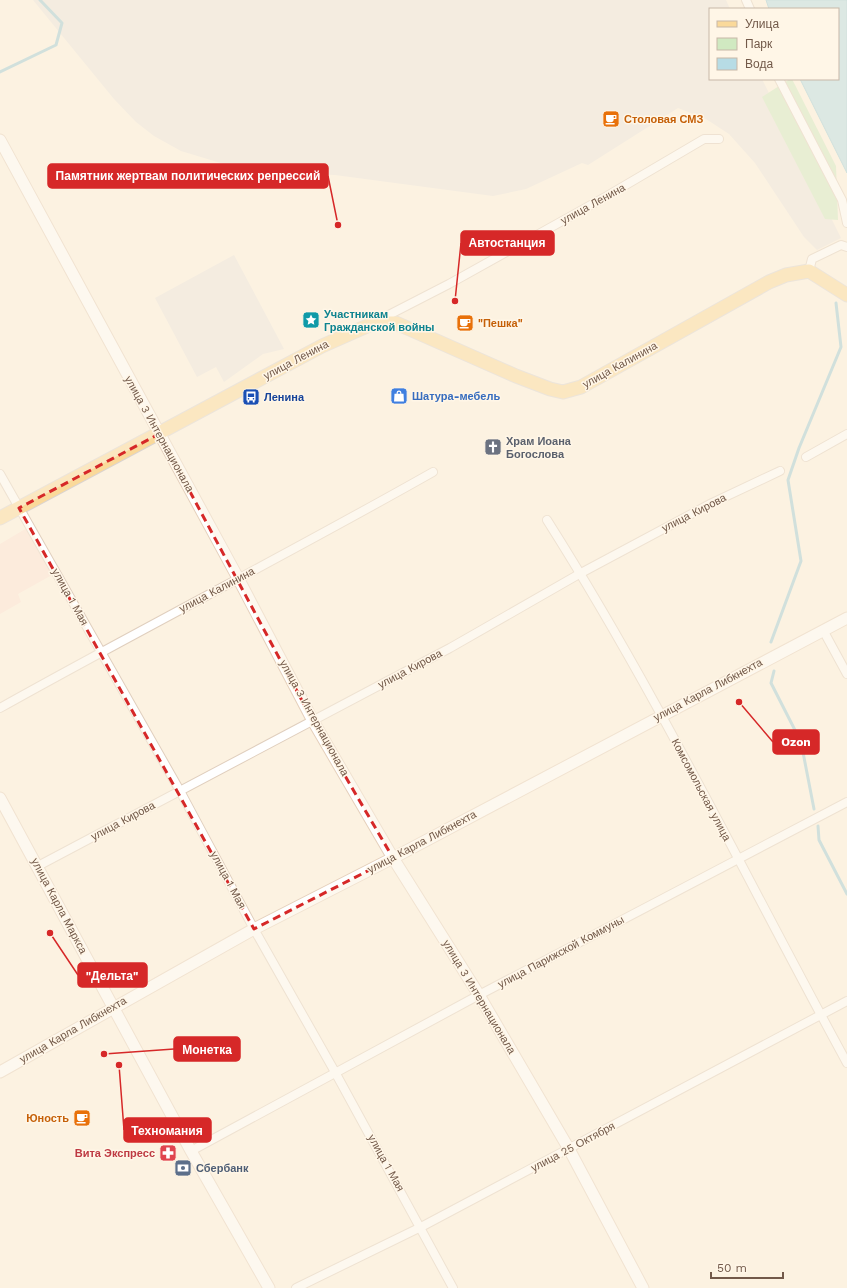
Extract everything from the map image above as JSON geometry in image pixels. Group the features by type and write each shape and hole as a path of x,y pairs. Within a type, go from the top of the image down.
{"main road":[{"name":"улица 3 Интернационала","path":"0,140 238,578 313,720 393,858 479,995 569,1149 643,1288"},
{"name":"улица Калинина","path":"374,323 396,323 516,376 550,389 563,392 581,387 769,282 786,275 809,271"},
{"path":"809,271 847,295"},
{"name":"улица Ленина","path":"0,518 322,346 374,323"},
{"name":"улица Карла Либкнехта","path":"0,1072 254,929 393,858 847,618"},
{"name":"улица Карла Маркса","path":"0,798 191,1151 268,1288"}],"street":[{"path":"780,80 842,200 847,223"},
{"name":"улица Ленина","path":"374,323 449,284 607,196 704,139 719,139"},
{"path":"809,271 812,259 841,245 847,247"},
{"path":"806,457 847,434"},
{"name":"улица Кирова","path":"38,866 450,648 580,573 712,503 780,471"},
{"name":"улица Калинина","path":"0,708 101,651 331,530 434,472"},
{"name":"улица 1 Мая","path":"0,474 180,791 254,929 421,1227 453,1288"},
{"name":"Комсомольская улица","path":"547,520 580,573 661,715 847,1063"},
{"path":"823,630 847,674"},
{"name":"улица Парижской Коммуны","path":"191,1151 479,995 847,802"},
{"name":"улица 25 Октября","path":"296,1288 421,1227 847,1001"}],"highlighted area":[{"path":"159,434 313,721 393,858 254,929 19,508"}],"shaded area":[{"path":"33,0 726,0 730,8 709,8 709,80 762,80 841,238 817,250 804,237 755,163 729,134 706,119 678,108 588,165 582,163 526,189 493,196 335,175 287,173 224,164 181,151 154,136 136,122 114,99"},
{"path":"234,255 284,349 263,354 224,382 216,367 197,377 155,298"},
{"path":"27,528 52,575 18,594 21,602 0,614 0,544"}],"green space":[{"path":"788,80 793,80 836,166 838,220 825,219 762,97"}],"water":[{"path":"766,0 847,0 847,173 800,80 839,80 839,8 769,8"}],"waterway":[{"path":"0,72 56,45 62,23 40,0"},
{"path":"771,642 801,561 788,480 799,448 841,347 836,303"},
{"path":"774,671 771,683 801,742 814,809"},
{"path":"818,826 819,840 847,894"}],"place":[{"name":"Столовая СМЗ","path":"611,119"},
{"name":"Памятник жертвам политических репрессий","path":"338,225"},
{"name":"Автостанция","path":"455,301"},
{"name":"Участникам Гражданской войны","path":"311,320"},
{"name":"\"Пешка\"","path":"465,323"},
{"name":"Шатура-мебель","path":"399,396"},
{"name":"Ленина","path":"251,397"},
{"name":"Храм Иоана Богослова","path":"493,447"},
{"name":"Ozon","path":"739,702"},
{"name":"\"Дельта\"","path":"50,933"},
{"name":"Монетка","path":"104,1054"},
{"name":"Техномания","path":"119,1065"},
{"name":"Юность","path":"82,1118"},
{"name":"Вита Экспресс","path":"168,1153"},
{"name":"Сбербанк","path":"183,1168"}]}
